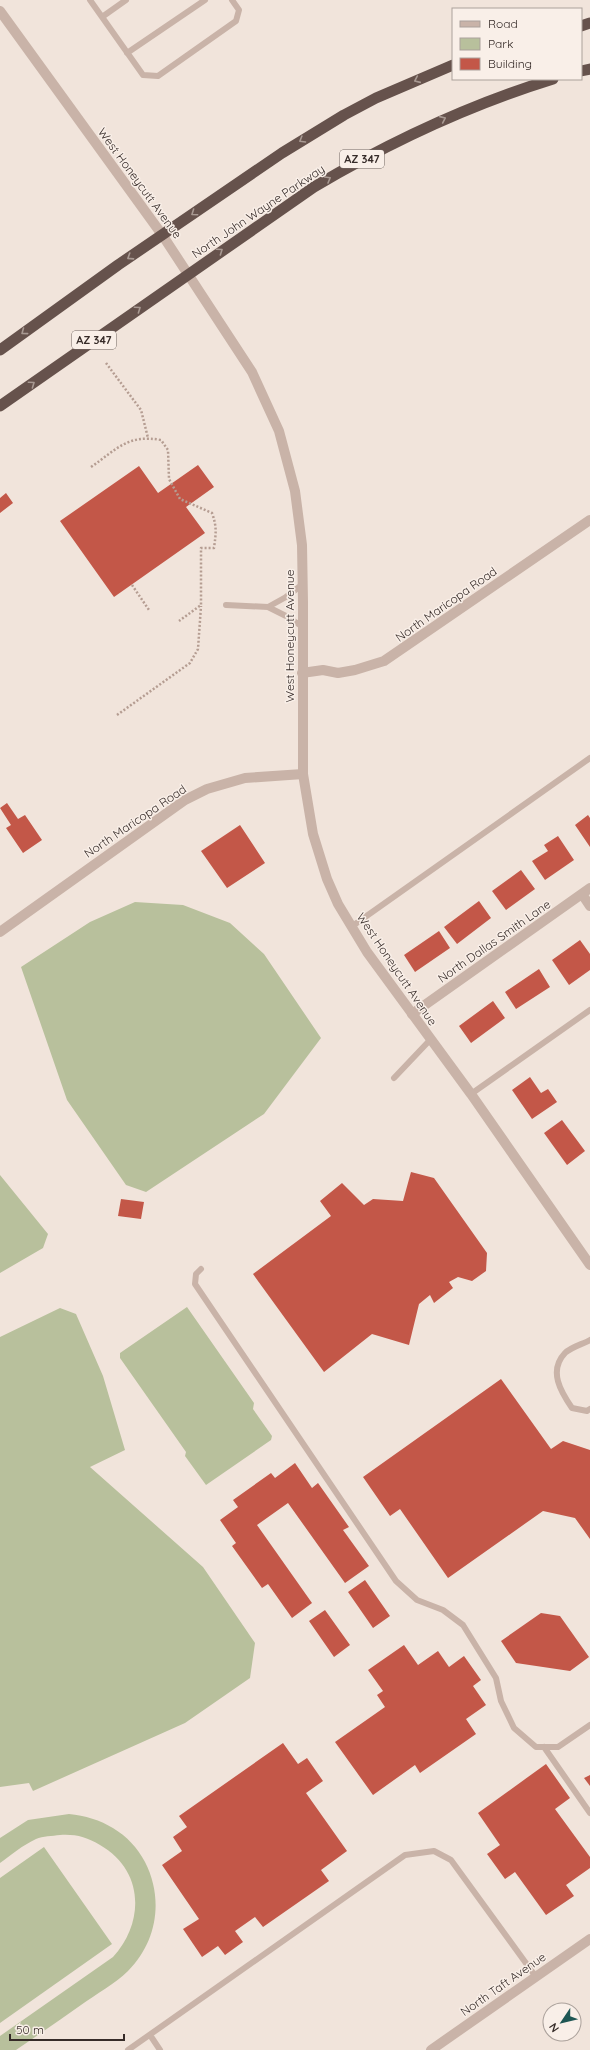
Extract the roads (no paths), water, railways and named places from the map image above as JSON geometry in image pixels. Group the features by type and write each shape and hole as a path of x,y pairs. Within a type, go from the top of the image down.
{"highway":[{"path":"0,350 118,265 163,236 282,153 344,115 376,98 452,65"},
{"name":"North John Wayne Parkway","path":"0,406 314,187 362,159 410,134 464,110 514,91 550,80"}],"street":[{"name":"West Honeycutt Avenue","path":"0,11 163,236 252,372 279,431 295,491 302,545 303,774 313,834 332,892 367,952 470,1094 590,1265"},
{"name":"North Maricopa Road","path":"302,673 323,670 338,673 355,670 384,661 590,520"},
{"name":"North Maricopa Road","path":"0,932 186,800 207,789 245,778 303,774"},
{"path":"586,891 590,906"},
{"name":"North Dallas Smith Lane","path":"412,1014 586,891"},
{"name":"North Taft Avenue","path":"431,2050 590,1939"}],"lane":[{"path":"90,0 143,75 158,76 236,21 239,10 232,0"},
{"path":"102,17 126,0"},
{"path":"127,53 204,0"},
{"path":"268,607 286,597 303,584"},
{"path":"226,605 268,607 303,626"},
{"path":"352,927 590,758"},
{"path":"470,1094 590,1010"},
{"path":"394,1078 430,1040"},
{"path":"201,1269 196,1274 195,1284 396,1581 417,1600 443,1610 463,1625 496,1678 501,1701 514,1728 536,1747 558,1747 590,1725"},
{"path":"590,1340 566,1352 558,1366 556,1376 561,1392 572,1408 587,1411 590,1410"},
{"path":"544,1747 590,1813"},
{"path":"128,2050 405,1855 434,1851 451,1860 536,1977"},
{"path":"150,2035 160,2050"}]}
